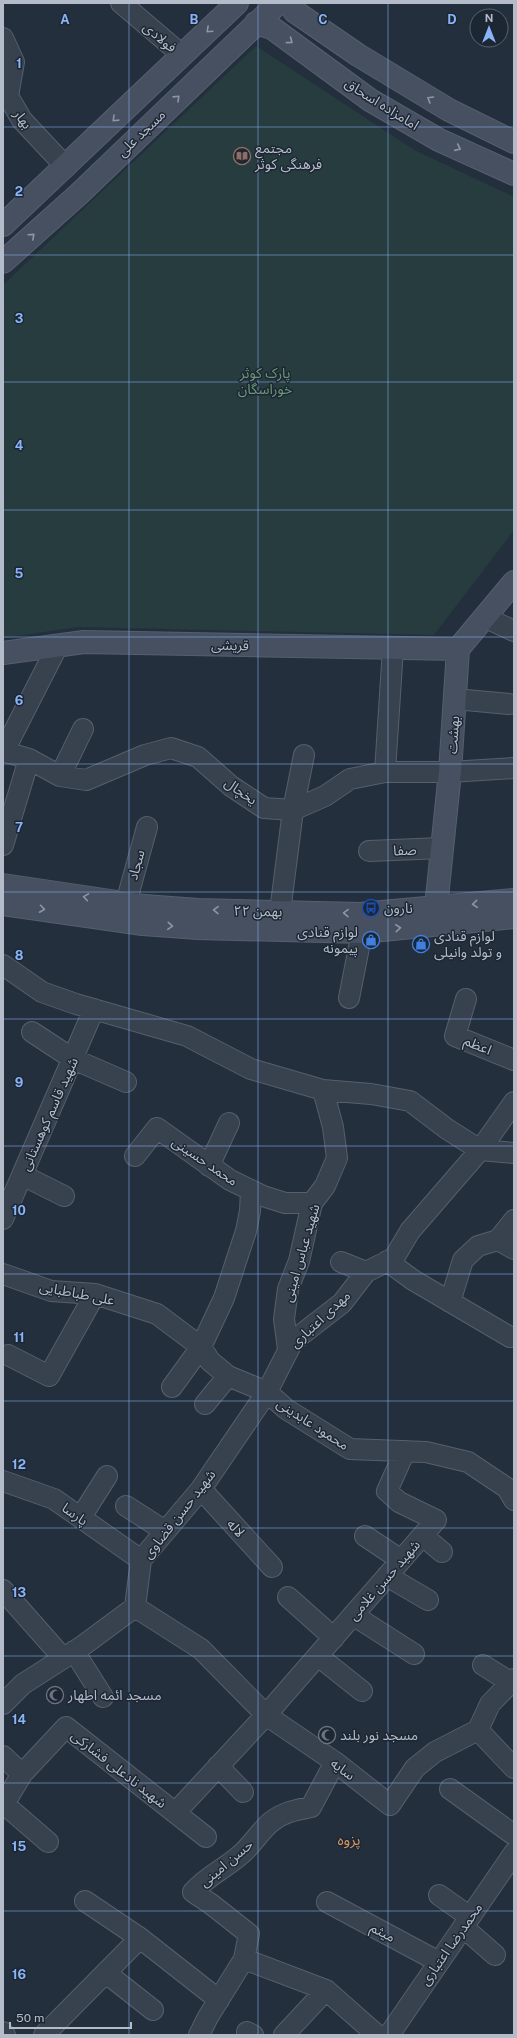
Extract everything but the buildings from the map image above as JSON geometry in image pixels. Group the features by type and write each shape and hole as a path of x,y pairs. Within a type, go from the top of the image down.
{"main road":[{"name":"مسجد علی","path":"3,225 66,167 237,3"},
{"name":"مسجد علی","path":"3,262 79,194 278,3"},
{"name":"امامزاده اسحاق","path":"290,3 294,11 358,56 449,110 514,142"},
{"name":"امامزاده اسحاق","path":"256,23 272,28 370,100 439,140 514,174"},
{"path":"439,140 449,110"},
{"path":"458,649 514,582"},
{"name":"قریشی","path":"3,653 84,642 458,649"},
{"name":"بهشت","path":"436,907 450,772 458,649"},
{"name":"۲۲ بهمن","path":"3,884 126,903 198,910 248,920 362,932 514,918"},
{"name":"۲۲ بهمن","path":"3,904 143,924 198,928 248,920 280,912 360,914 514,900"}],"street":[{"name":"فولادی","path":"120,3 182,55"},
{"name":"بهار","path":"3,38 14,62 8,96 22,120 66,167"},
{"path":"484,617 514,631"},
{"path":"4,751 58,645"},
{"path":"384,772 393,648"},
{"path":"455,698 509,704"},
{"path":"60,776 83,728"},
{"name":"یخچال","path":"4,751 29,759 60,776 86,780 146,755 171,748 198,757 231,786 264,808 293,810 325,796 350,779 384,772 450,772 514,768"},
{"path":"280,912 293,810 304,755"},
{"path":"3,845 29,759"},
{"name":"سجاد","path":"126,903 147,827"},
{"name":"صفا","path":"369,851 442,848"},
{"path":"349,998 362,932"},
{"path":"3,965 42,992 187,1036 251,1069 323,1090 371,1094 410,1101 447,1129 480,1150 514,1153"},
{"name":"اعظم","path":"466,999 455,1036 514,1060"},
{"name":"شهید قاسم کوهستانی","path":"3,1218 8,1191 22,1175 94,1009"},
{"path":"32,1032 73,1059 126,1082"},
{"name":"شهید عباس امینی","path":"288,1349 284,1319 288,1289 299,1261 312,1202 325,1186 337,1158 333,1127 323,1090"},
{"name":"مهدی اعتباری","path":"267,1392 293,1341 342,1303 366,1272 394,1258 410,1232 480,1150 514,1102"},
{"path":"209,1166 229,1123"},
{"name":"محمد حسینی","path":"135,1156 157,1128 230,1180 285,1203 312,1202"},
{"path":"22,1175 64,1196"},
{"path":"172,1387 200,1347 224,1298 246,1231 250,1211 251,1190"},
{"path":"450,1302 463,1260 478,1246 506,1244 514,1220"},
{"path":"341,1262 366,1272"},
{"path":"387,1262 450,1302 510,1337"},
{"name":"علی طباطبایی","path":"3,1274 51,1291 95,1294 157,1314 200,1347 210,1361 228,1376 267,1392"},
{"path":"8,1355 49,1376 95,1294"},
{"path":"205,1404 228,1376"},
{"name":"محمود عابدینی","path":"267,1392 286,1409 350,1450 426,1452 468,1462 507,1488 514,1500"},
{"name":"شهید حسن قضاوی","path":"135,1607 141,1560 201,1489 267,1392"},
{"name":"شهید حسن غلامی","path":"175,1813 266,1715 436,1520 399,1502 387,1491 405,1451"},
{"path":"81,1518 107,1476"},
{"name":"پارسا","path":"3,1481 54,1499 141,1560"},
{"name":"لاله","path":"201,1489 272,1567"},
{"path":"126,1506 165,1531"},
{"path":"365,1536 401,1560"},
{"path":"423,1536 442,1552"},
{"path":"387,1576 428,1600"},
{"path":"3,1590 68,1655 103,1697"},
{"path":"288,1597 334,1638"},
{"path":"3,1704 23,1684 68,1655 135,1607"},
{"name":"سایه","path":"135,1607 201,1649 266,1715 335,1762 390,1805 415,1768 435,1752 478,1730"},
{"path":"353,1615 414,1654"},
{"path":"318,1656 362,1691"},
{"path":"483,1665 512,1680 490,1704 478,1730 514,1768"},
{"name":"شهید نادعلی فشارکی","path":"22,1774 66,1727 206,1837"},
{"path":"3,1756 22,1774 4,1804 48,1842"},
{"name":"حسن امینی","path":"199,2035 208,2017 244,1959 249,1934 193,1892 203,1880 217,1873 241,1855 271,1822 288,1812 311,1807 335,1762"},
{"path":"218,1766 243,1792"},
{"path":"450,1789 514,1835"},
{"name":"محمدرضا اعتباری","path":"377,2034 439,1962 514,1853"},
{"path":"439,1895 466,1922 495,1955"},
{"path":"85,1901 140,1938 219,2000"},
{"name":"میثم","path":"327,1902 439,1962"},
{"path":"44,2035 140,1938"},
{"path":"244,1959 326,1990 377,2034"},
{"path":"106,1973 153,2010"},
{"path":"284,2035 326,1990"}],"green space":[{"name":"پارک کوثر خوراسگان","path":"256,46 416,151 514,197 514,530 434,635 78,627 3,638 3,285"}],"place":[{"name":"مجتمع فرهنگی کوثر","path":"242,156"},
{"name":"نارون","path":"371,908"},
{"name":"لوازم قنادی پیمونه","path":"371,940"},
{"name":"لوازم قنادی و تولد وانیلی","path":"421,944"},
{"name":"مسجد ائمه اطهار","path":"55,1695"},
{"name":"مسجد نور بلند","path":"327,1735"}],"district":[{"name":"پزوه","path":"349,1840"}]}
